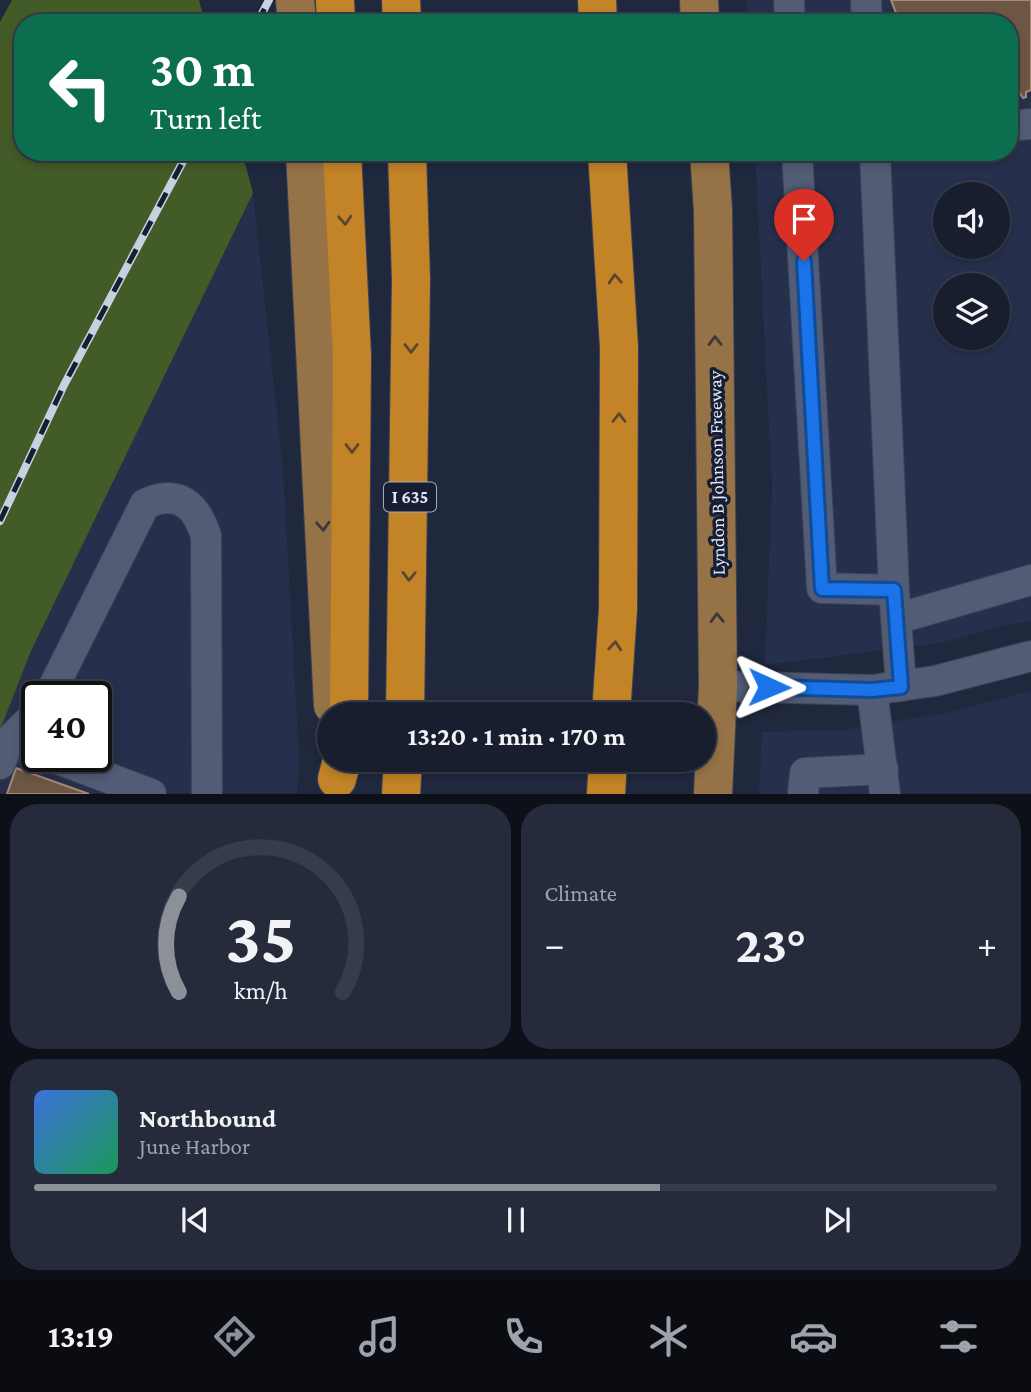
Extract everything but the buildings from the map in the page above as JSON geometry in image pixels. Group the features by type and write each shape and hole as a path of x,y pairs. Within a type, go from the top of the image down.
{"highway":[{"path":"342,161 352,356 349,702"},
{"name":"I 635","path":"405,702 411,293 407,161"},
{"path":"608,161 619,348 618,608 612,702"},
{"path":"401,793 402,772"},
{"path":"606,793 607,772"}],"main road":[{"name":"Lyndon B Johnson Freeway","path":"710,161 713,210 718,686 713,793"},
{"path":"306,170 333,702"}],"street":[{"path":"798,161 822,589 894,590"},
{"path":"803,793 805,774 884,781 886,688 896,620 874,161"},
{"path":"56,681 145,504 170,498 187,502 200,516 206,536 206,793"},
{"path":"896,620 1031,580"},
{"path":"718,686 886,688 935,681 1031,656"},
{"path":"5,753 21,733"},
{"path":"88,772 134,791"}],"shaded area":[{"path":"747,0 1031,0 1031,621 997,627 940,643 765,665 772,486 755,161 1018,161 1018,14 748,14"},
{"path":"253,193 283,471 299,758 297,793 0,793 0,730 31,651"},
{"path":"1031,691 1031,793 759,794 762,732 844,730 946,713"}],"green space":[{"path":"12,0 199,0 203,14 14,14 14,161 244,161 253,193 31,651 0,730 0,22"}],"railway":[{"path":"262,14 269,0"},
{"path":"0,521 64,385 183,161"}],"route":[{"path":"769,687 872,690 901,687 894,590 822,589 804,261"}]}
